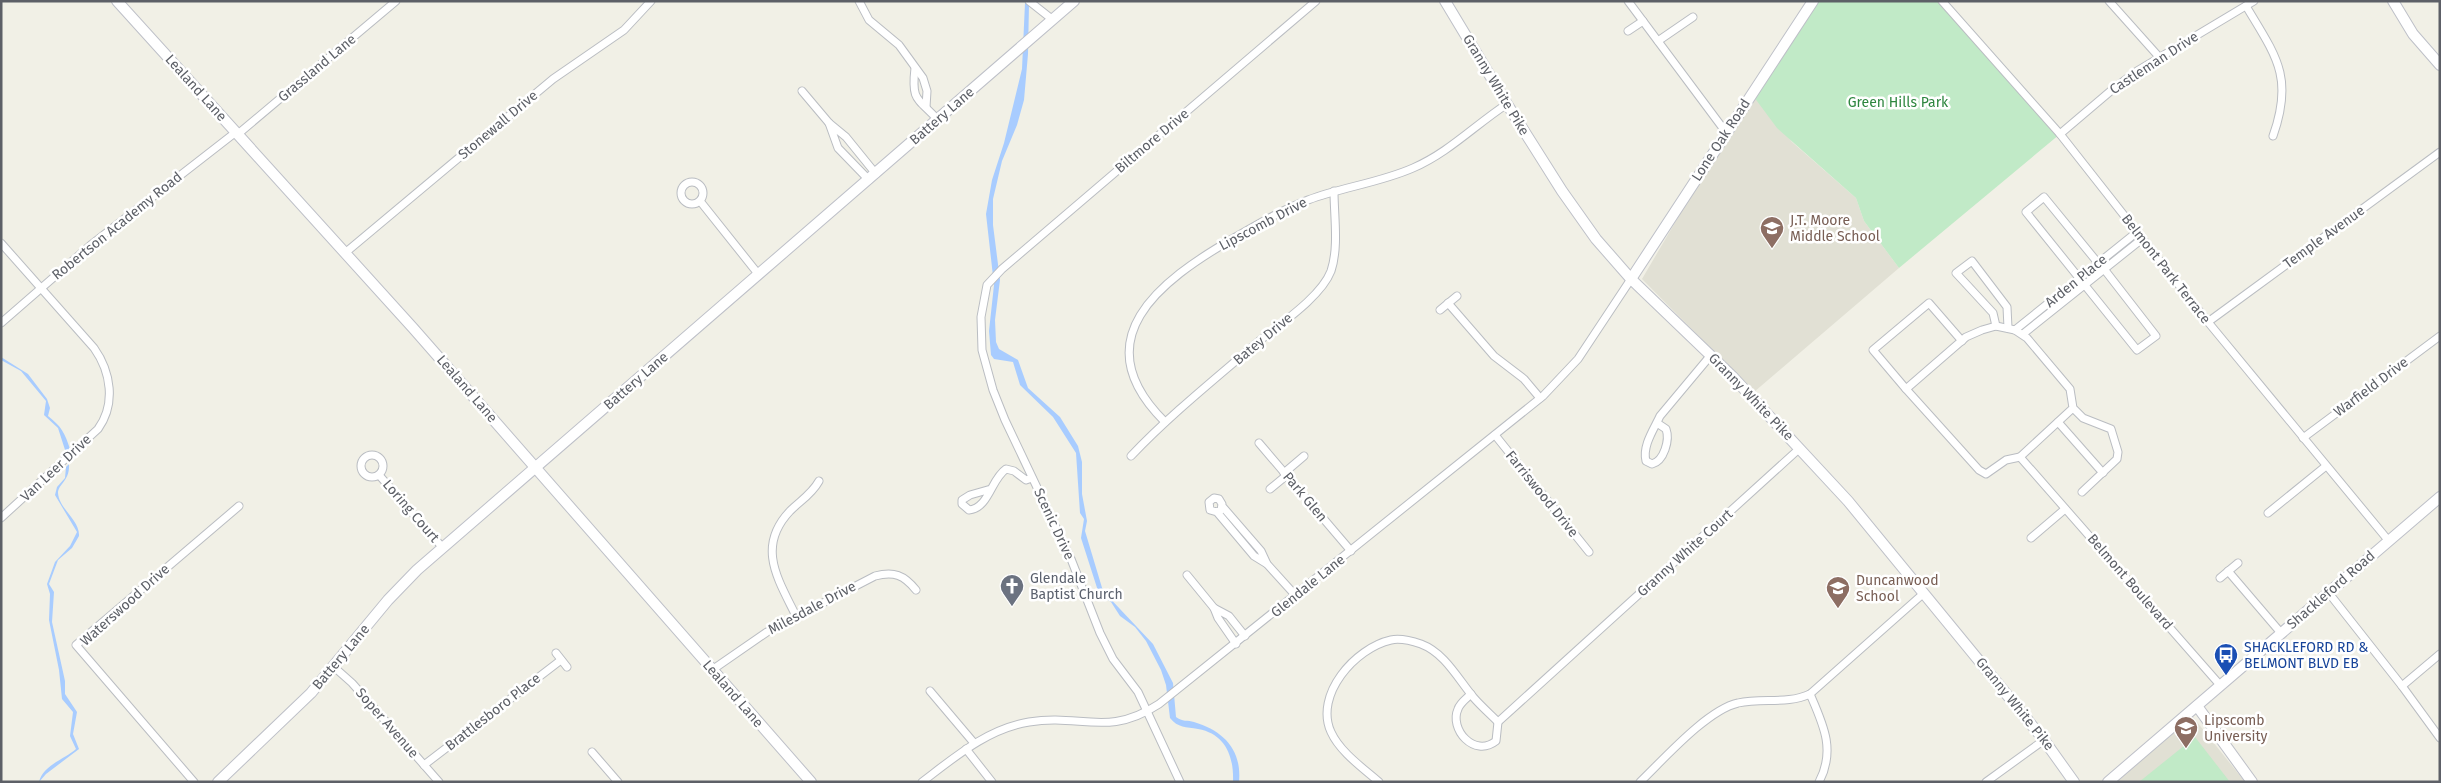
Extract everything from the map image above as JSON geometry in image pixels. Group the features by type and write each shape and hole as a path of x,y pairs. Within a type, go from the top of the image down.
{"main road":[{"name":"Lealand Lane","path":"117,1 346,253 810,782"},
{"name":"Battery Lane","path":"218,782 297,707 334,667 392,594 1074,1"},
{"name":"Granny White Pike","path":"1445,1 1507,104 1586,225 1631,279 1711,354 1800,448 1859,514 2044,740 2074,781"},
{"name":"Lone Oak Road","path":"1631,279 1725,131 1813,1"},
{"path":"2393,1 2412,34 2440,65"},
{"name":"Shackleford Road","path":"2108,782 2440,497"},
{"path":"2197,706 2252,782"}],"street":[{"name":"Grassland Lane","path":"237,133 396,1"},
{"name":"Stonewall Drive","path":"346,253 552,80 624,30 651,1"},
{"path":"858,1 869,20 899,45 926,84 928,97 926,107"},
{"path":"1029,1 1053,20"},
{"name":"Biltmore Drive","path":"990,280 1316,1"},
{"path":"1628,1 1725,131"},
{"name":"Belmont Park Terrace","path":"1942,1 2060,134 2208,322 2388,540"},
{"path":"2109,1 2160,58"},
{"name":"Castleman Drive","path":"2060,134 2113,89 2254,1"},
{"path":"2246,6 2277,58 2281,70 2283,103 2273,136"},
{"path":"1658,41 1693,17"},
{"path":"1628,31 1643,21"},
{"path":"915,68 916,97 938,120"},
{"path":"802,91 829,123 854,145 872,177"},
{"name":"Lipscomb Drive","path":"1165,422 1154,411 1138,387 1129,363 1131,333 1145,307 1183,272 1220,246 1278,213 1334,191 1377,181 1419,166 1451,146 1475,126 1507,104"},
{"path":"829,123 838,148 872,177"},
{"name":"Robertson Academy Road","path":"1,323 112,228 237,133"},
{"name":"Temple Avenue","path":"2208,322 2440,152"},
{"name":"Batey Drive","path":"1131,456 1165,422 1299,308 1328,276 1334,251 1334,191"},
{"path":"2098,263 2044,197 2026,212 2137,350 2156,336 2104,269"},
{"path":"700,201 759,275"},
{"name":"Arden Place","path":"2011,329 2137,232"},
{"name":"Arden Place","path":"2023,334 2142,239"},
{"name":"Van Leer Drive","path":"1,243 100,355 107,372 109,398 102,422 90,438 1,518"},
{"path":"1996,326 1990,310 1956,273 1972,261 2007,307 2011,329"},
{"name":"Glendale Lane","path":"922,782 974,743 1004,728 1029,722 1056,720 1110,723 1128,720 1147,712 1162,702 1351,552 1540,398 1578,359 1631,279"},
{"name":"Scenic Drive","path":"990,280 983,298 980,333 985,363 1005,420 1071,559 1103,640 1113,659 1138,692 1180,782"},
{"path":"1440,310 1457,296"},
{"path":"1448,303 1494,356 1524,379 1540,398"},
{"path":"1962,341 1929,303 1873,350 1906,389 1983,472 1989,473 2006,460 2020,457 2073,408"},
{"path":"1906,389 1962,341 1982,330 1996,326 2023,334 2070,389 2073,408 2083,418 2110,428 2113,431 2118,456 2116,462 2082,492"},
{"name":"Warfield Drive","path":"2303,438 2440,336"},
{"path":"1656,424 1666,429 1668,436 1662,457 1652,464 1646,461 1646,453 1656,424 1675,396 1711,354"},
{"path":"2058,422 2103,473"},
{"name":"Farriswood Drive","path":"1495,435 1589,552"},
{"name":"Park Glen","path":"1259,443 1351,552"},
{"name":"Granny White Court","path":"1498,722 1800,448"},
{"path":"1270,489 1304,456"},
{"name":"Belmont Boulevard","path":"2020,457 2220,685"},
{"path":"2268,514 2326,466"},
{"path":"992,489 998,476 1006,469 1014,471 1026,480 1032,478"},
{"name":"Loring Court","path":"379,475 443,548"},
{"path":"796,616 774,569 772,541 786,516 812,491 819,481"},
{"path":"1267,564 1261,550 1222,506 1219,499 1210,500 1209,508 1217,512 1254,556 1267,564 1296,596"},
{"name":"Waterswood Drive","path":"194,782 76,645 239,506"},
{"path":"1217,512 1222,506"},
{"path":"2031,538 2065,509"},
{"path":"1239,537 1245,532"},
{"path":"2220,578 2238,563"},
{"path":"2228,571 2280,633"},
{"name":"Milesdale Drive","path":"712,670 752,642 862,581 881,574 900,575 916,590"},
{"path":"1187,575 1214,608 1218,618 1236,644"},
{"path":"2328,592 2440,738"},
{"path":"1640,782 1708,719 1729,706 1750,701 1791,700 1810,694 1924,593"},
{"path":"1214,608 1229,616 1246,636"},
{"path":"1378,782 1342,747 1331,732 1327,712 1329,696 1336,682 1348,667 1376,647 1391,640 1404,640 1433,650 1498,722 1496,741 1484,748 1478,747 1463,735 1456,726 1455,719 1460,704 1471,694"},
{"path":"556,654 567,667"},
{"path":"2402,686 2440,654"},
{"name":"Brattlesboro Place","path":"424,765 561,660"},
{"name":"Soper Avenue","path":"334,667 352,683 439,782"},
{"path":"930,691 974,743"},
{"path":"1810,694 1824,728 1828,744 1828,759 1819,782"},
{"path":"1986,782 2044,740"},
{"path":"966,749 992,782"},
{"path":"592,752 618,782"}],"shaded area":[{"name":"J.T. Moore Middle School","path":"1751,93 1792,142 1856,198 1864,221 1899,268 1754,392 1642,279"},
{"name":"Lipscomb University","path":"2193,717 2245,782 2114,782"}],"green space":[{"name":"Green Hills Park","path":"1813,1 1942,1 2060,134 1899,268 1864,221 1856,198 1777,128 1751,93"},
{"path":"2195,737 2230,782 2139,782"}],"water":[{"path":"1025,3 1029,4 1028,54 1024,100 1017,125 1002,161 993,199 993,225 1000,280 995,320 996,342 999,349 1018,360 1028,388 1060,417 1078,446 1082,462 1082,494 1087,521 1085,531 1103,591 1153,644 1173,683 1176,717 1180,720 1192,721 1205,726 1229,743 1237,760 1239,782 1233,782 1230,756 1222,741 1208,732 1179,725 1170,718 1166,685 1161,670 1146,641 1135,627 1120,616 1111,602 1099,594 1081,538 1084,519 1080,513 1076,453 1053,417 1020,385 1013,362 994,359 991,355 989,331 994,285 986,214 992,180 1004,143 1022,69"},
{"path":"1,357 28,374 47,399 50,408 48,416 59,427 68,443 70,449 66,453 58,428 44,415 46,401 21,371 1,360"},
{"path":"69,464 68,474 58,493 59,499 76,525 79,536 72,548 58,560 49,584 54,592 52,622 65,681 65,694 77,712 73,734 79,749 46,774 39,782 45,771 76,749 70,736 73,712 62,699 59,670 49,620 50,594 47,584 55,562 70,546 77,532 55,495 57,487 65,478 66,467"}],"place":[{"name":"J.T. Moore Middle School","path":"1772,249"},
{"name":"Glendale Baptist Church","path":"1012,607"},
{"name":"Duncanwood School","path":"1838,609"},
{"name":"SHACKLEFORD RD & BELMONT BLVD EB","path":"2226,676"},
{"name":"Lipscomb University","path":"2186,749"}]}
